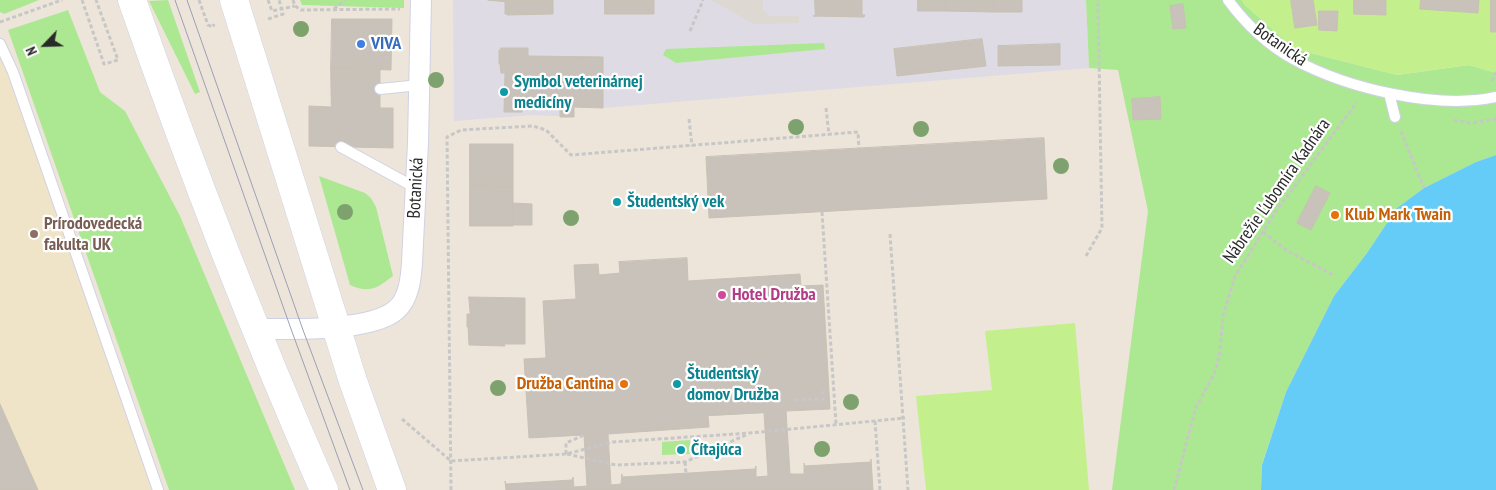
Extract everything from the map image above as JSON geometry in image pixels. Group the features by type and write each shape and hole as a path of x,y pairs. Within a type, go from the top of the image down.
{"main road":[{"path":"132,0 255,329 324,490"},
{"path":"234,0 353,381 392,490"}],"street":[{"name":"Botanická","path":"255,329 303,330 365,323 396,310 406,297 412,263 416,188 421,0"}],"lane":[{"name":"Botanická","path":"1228,0 1261,36 1292,58 1323,72 1389,93 1426,100 1441,102 1483,100 1496,97"},
{"path":"0,44 13,72 158,490"},
{"path":"380,89 420,84"},
{"path":"1389,93 1395,117"},
{"path":"341,147 416,188"}],"path":[{"path":"0,22 62,0"},
{"path":"82,0 104,64 118,60 96,0"},
{"path":"199,0 208,25 213,27 216,22"},
{"path":"268,0 272,11 280,4 295,6 301,10 401,10"},
{"path":"293,0 295,6"},
{"path":"334,10 345,0"},
{"path":"690,31 703,0"},
{"path":"1086,256 1102,228 1098,0"},
{"path":"268,19 283,14 280,4"},
{"name":"Nábrežie Ľubomíra Kadnára","path":"1174,490 1196,407 1216,370 1220,351 1223,316 1235,276 1276,211 1368,87"},
{"path":"826,108 829,134"},
{"path":"1395,117 1424,188"},
{"path":"689,119 692,146"},
{"path":"450,490 447,138 461,130 533,126 546,130 571,155 858,132 859,149"},
{"path":"822,212 829,359 836,424"},
{"path":"1263,232 1286,250 1333,275"},
{"path":"890,234 905,418 908,490"},
{"path":"795,400 823,399 823,391"},
{"path":"402,419 451,461 566,454 613,442 750,433 905,418"},
{"path":"874,421 880,490"},
{"path":"566,454 616,465 685,462 750,433"},
{"path":"566,454 566,444 584,435"},
{"path":"685,462 686,474"}],"shaded area":[{"path":"453,0 1086,0 1089,68 603,108 574,107 574,117 534,115 454,121"},
{"path":"711,0 763,0 763,10 770,16 799,16 799,23 754,24"},
{"name":"Prírodovedecká fakulta UK","path":"0,44 158,490 0,490"}],"green space":[{"path":"0,0 39,0 4,14 0,12"},
{"path":"168,0 200,92 195,94 149,1"},
{"path":"300,0 404,0 404,8 302,5"},
{"path":"1086,0 1242,0 1245,5 1295,49 1397,75 1469,65 1496,73 1496,155 1476,162 1424,188 1397,208 1367,253 1334,296 1286,392 1262,464 1261,490 1112,490 1148,211 1118,70 1089,68"},
{"path":"1242,0 1496,0 1496,73 1469,65 1397,75 1295,49 1245,5"},
{"path":"68,10 100,92 125,111 180,216 295,490 169,490 8,30"},
{"path":"824,43 825,49 676,63 663,55 666,49"},
{"path":"319,176 365,193 371,198 376,207 393,276 382,284 368,289 350,285"},
{"path":"1075,323 1089,490 926,490 916,396 992,390 985,331"},
{"path":"690,440 690,454 662,455 662,442"}],"water":[{"path":"1496,155 1496,490 1261,490 1262,465 1286,392 1334,296 1367,253 1397,208 1424,188 1476,162"}],"building":[{"path":"488,0 553,0 553,14 507,15 505,14 505,2"},
{"path":"605,0 654,0 654,14 605,14"},
{"path":"815,0 862,0 862,15 865,15 864,17 813,16 815,16"},
{"path":"918,0 946,0 946,11 918,11"},
{"path":"946,0 994,0 994,12 946,11"},
{"path":"994,0 1022,0 1022,12 994,12"},
{"path":"1291,0 1313,0 1317,25 1295,28"},
{"path":"1354,0 1386,0 1386,15 1354,14"},
{"path":"1421,0 1479,0 1478,13 1420,9"},
{"path":"1491,0 1496,0 1496,32 1491,32"},
{"path":"1183,4 1186,28 1173,29 1170,6"},
{"path":"1319,11 1338,11 1337,31 1319,30"},
{"name":"VIVA","path":"332,19 392,19 391,70 331,68"},
{"path":"982,39 986,66 897,76 894,49"},
{"path":"1060,44 1060,65 998,66 998,46"},
{"path":"501,48 528,48 528,56 603,57 603,108 574,107 574,117 560,117 560,107 522,107 522,112 504,112 505,73 501,73 499,64 499,50"},
{"path":"331,68 380,69 380,108 393,108 393,148 309,146 309,106 331,107"},
{"path":"1160,97 1161,119 1133,120 1132,99"},
{"path":"1044,138 1047,199 709,218 706,157"},
{"path":"470,144 513,144 513,187 470,186"},
{"path":"470,186 513,187 513,226 470,226"},
{"path":"1316,186 1330,193 1311,230 1297,223"},
{"path":"513,203 532,204 532,225 513,225"},
{"name":"Študentský domov Družba","path":"687,258 688,281 800,274 801,286 823,285 830,409 786,411 790,474 804,474 804,463 805,466 871,462 871,459 873,490 506,490 505,481 506,484 572,480 573,477 574,487 587,486 584,435 529,438 524,359 546,358 543,301 576,299 574,265 598,264 599,275 620,273 619,262","holes":["764,413 768,476 756,477 756,466 755,469 622,477 622,474 621,484 611,485 608,434 709,427 708,416"]},
{"path":"469,297 525,298 525,344 504,344 505,346 469,345 467,314 470,314"},
{"path":"0,404 38,490 0,490"}],"tram line":[{"path":"175,0 350,490"},
{"path":"187,0 303,330 363,490"}],"place":[{"name":"VIVA","path":"361,44"},
{"name":"Symbol veterinárnej medicíny","path":"504,92"},
{"name":"Študentský vek","path":"617,202"},
{"name":"Klub Mark Twain","path":"1335,215"},
{"name":"Prírodovedecká fakulta UK","path":"34,234"},
{"name":"Hotel Družba","path":"722,295"},
{"name":"Družba Cantina","path":"624,384"},
{"name":"Študentský domov Družba","path":"677,384"},
{"name":"Čítajúca","path":"681,450"}]}
